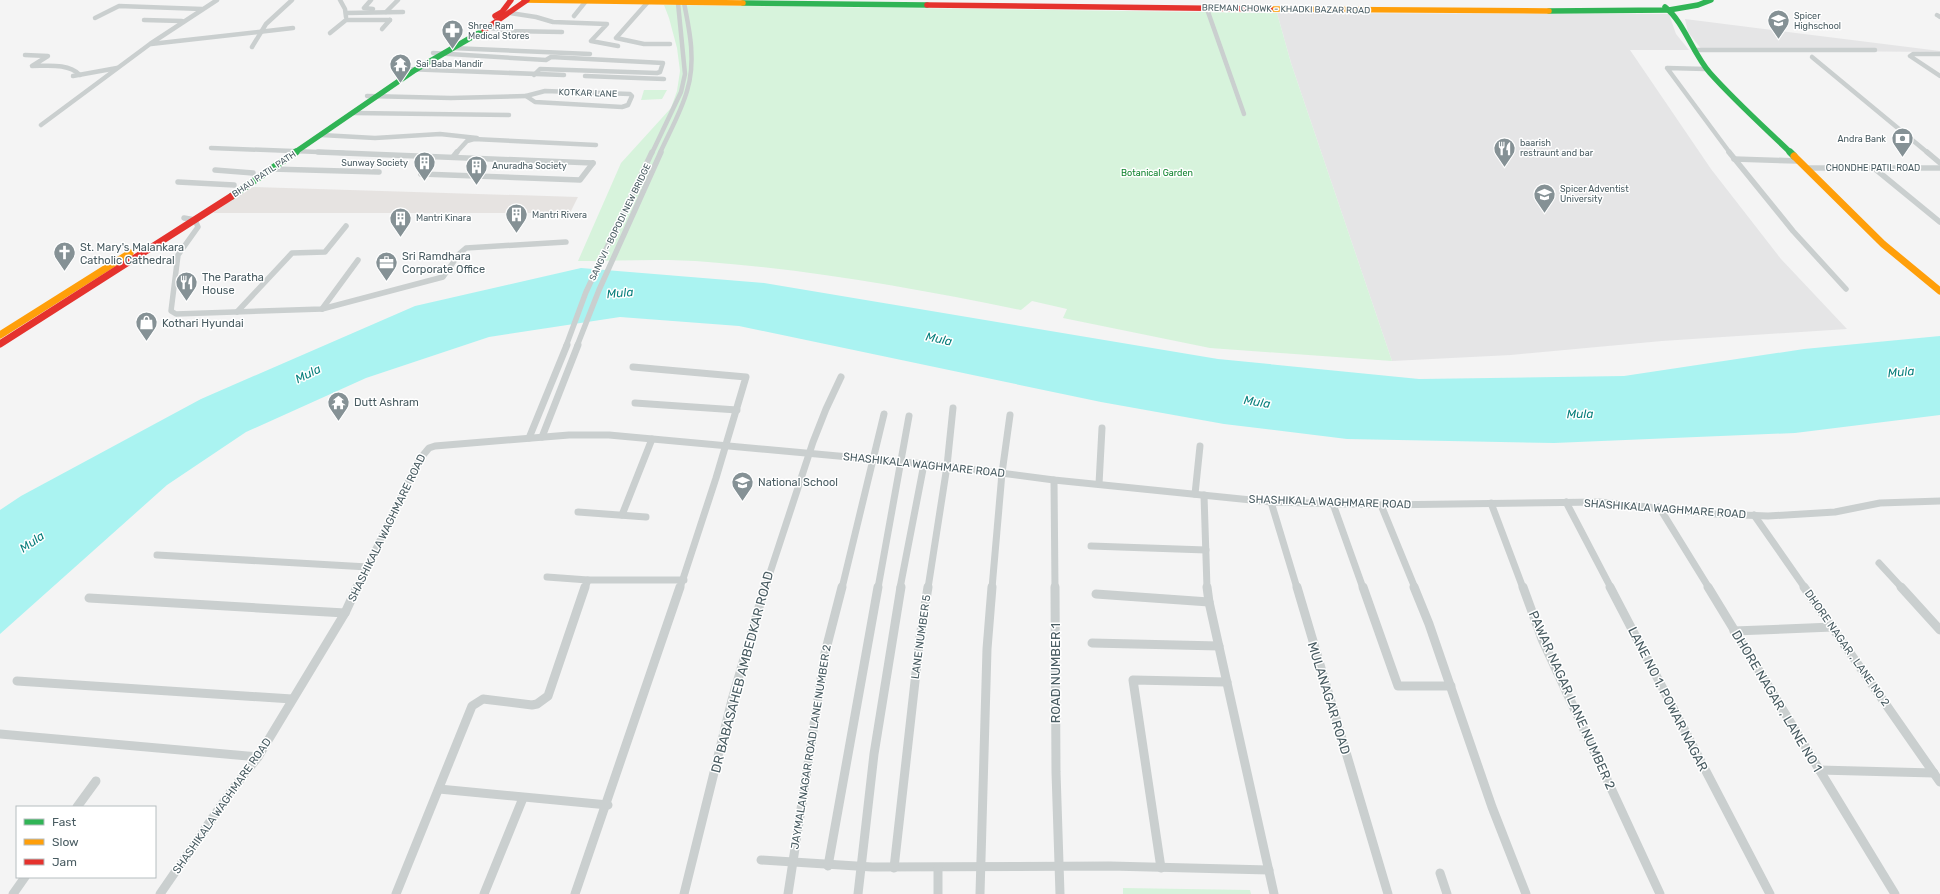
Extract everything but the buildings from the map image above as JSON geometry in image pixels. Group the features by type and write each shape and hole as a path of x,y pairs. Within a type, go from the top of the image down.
{"main road":[{"name":"BHAU PATIL PATH","path":"483,27 502,12 511,0"},
{"name":"BHAU PATIL PATH","path":"0,335 184,218 411,69 510,13 526,0"},
{"name":"BREMAN CHOWK - KHADKI BAZAR ROAD","path":"526,0 1454,9 1667,8 1700,0"},
{"name":"BREMAN CHOWK - KHADKI BAZAR ROAD","path":"647,1 681,3 918,4 1207,9 1463,11 1667,8 1698,5 1711,0"},
{"path":"1667,8 1673,13 1706,69 1883,244 1940,291"},
{"name":"BHAU PATIL PATH","path":"0,344 195,220 353,113 371,96"}],"street":[{"path":"41,125 102,81 149,44 182,21 217,0"},
{"path":"252,46 266,24 292,0"},
{"path":"340,0 346,13 346,20"},
{"path":"372,0 364,8 404,12"},
{"path":"346,13 388,10 398,0"},
{"path":"574,16 586,1"},
{"path":"647,1 616,38 644,44 670,44"},
{"name":"SANGVI - BOPODI NEW BRIDGE","path":"542,437 599,290 692,79 692,62 681,3"},
{"path":"95,18 119,6 202,9"},
{"path":"1207,9 1244,114"},
{"path":"510,13 536,17 542,20 554,22 607,24 591,41 618,46"},
{"name":"SANGVI - BOPODI NEW BRIDGE","path":"529,438 586,292 681,92 685,74 683,14"},
{"path":"144,20 182,21"},
{"path":"330,33 346,20 390,20 382,29"},
{"path":"483,27 508,31 562,32"},
{"path":"149,44 293,28"},
{"path":"454,45 590,54"},
{"path":"1694,50 1876,50"},
{"path":"437,54 663,64 660,72 657,73 540,69 534,75"},
{"path":"1940,54 1913,54 1910,56 1940,76"},
{"path":"25,56 48,56 32,66 71,68 80,75"},
{"path":"1812,57 1940,163"},
{"path":"73,76 117,68"},
{"path":"1706,69 1667,68 1734,158 1846,289"},
{"path":"411,69 664,79"},
{"name":"KOTKAR LANE","path":"371,96 526,96 545,91 632,96 628,105 624,107 535,102 526,96"},
{"path":"353,113 509,115"},
{"path":"321,135 375,138 440,134 478,138 596,145"},
{"path":"453,157 467,141 478,138"},
{"path":"211,148 295,153 434,156 593,163 580,180 420,174 434,156"},
{"path":"1923,148 1922,152 1927,159 1928,168"},
{"path":"1734,158 1798,160"},
{"name":"CHONDHE PATIL ROAD","path":"1806,168 1940,168"},
{"path":"1874,168 1940,222"},
{"path":"271,169 380,172"},
{"path":"215,170 253,173"},
{"path":"178,182 234,185"},
{"path":"184,218 195,220 198,227 178,256 171,311 176,314 322,309 443,277 458,254 466,248 566,242"},
{"path":"237,312 292,253 325,252 346,226"},
{"path":"322,309 358,260"},
{"path":"575,894 608,805 684,580 727,446 746,377 632,367"},
{"name":"DR BABASAHEB AMBEDKAR ROAD","path":"684,894 736,686 763,592 824,411 841,377"},
{"path":"636,403 737,410"},
{"name":"LANE NUMBER 5","path":"894,868 920,637 946,466 953,408"},
{"name":"JAYMALANAGAR ROAD LANE NUMBER 2","path":"788,894 825,653 847,569 872,459 884,414"},
{"path":"980,894 979,868 987,649 1002,473 1010,415"},
{"path":"828,866 902,462 909,416"},
{"path":"1099,484 1102,428"},
{"name":"SHASHIKALA WAGHMARE ROAD","path":"160,894 231,791 258,757 345,613 419,460 429,448 529,438 589,434 946,466 1054,480 1271,502 1381,505 1606,502 1716,514 1801,515 1835,512 1880,503 1939,502"},
{"path":"622,515 652,439"},
{"path":"1200,446 1200,494 1206,550 1209,602 1274,894"},
{"path":"858,894 874,754 899,596 924,464"},
{"name":"ROAD NUMBER 1","path":"1054,480 1056,764 1060,894"},
{"name":"MULANAGAR ROAD","path":"1271,502 1388,894"},
{"name":"LANE NO 1, POWAR NAGAR","path":"1566,502 1770,894"},
{"path":"1333,504 1398,686 1451,686"},
{"name":"PAWAR NAGAR LANE NUMBER 2","path":"1491,504 1542,639 1660,894"},
{"path":"1381,505 1429,624 1492,807 1526,894"},
{"name":"DHORE NAGAR , LANE NO 1","path":"1659,507 1895,894"},
{"path":"578,512 646,517"},
{"name":"DHORE NAGAR , LANE NO 2","path":"1754,515 1940,782"},
{"path":"1091,546 1206,550"},
{"path":"157,555 368,567"},
{"path":"1879,563 1940,630"},
{"path":"546,577 588,580 684,580"},
{"path":"396,894 474,703 483,699 532,705 537,704 548,696 588,580"},
{"path":"1096,594 1209,602"},
{"path":"89,598 345,613"},
{"path":"1734,631 1832,627"},
{"path":"1092,643 1219,646"},
{"path":"1161,868 1133,680 1227,682"},
{"path":"18,681 292,699"},
{"path":"0,734 258,757"},
{"path":"1819,770 1934,773"},
{"path":"78,806 96,781"},
{"path":"439,789 608,805"},
{"path":"484,894 523,798"},
{"path":"761,860 792,864 894,868 1059,866 1269,870"},
{"path":"938,868 938,894"},
{"path":"1440,873 1447,894"},
{"path":"13,894 25,878"}],"shaded area":[{"name":"Spicer Adventist University","path":"1277,13 1669,14 1676,34 1689,50 1630,50 1711,169 1781,259 1847,329 1662,341 1511,355 1392,361 1291,63"},
{"name":"Spicer Highschool","path":"1685,19 1940,52 1702,50 1688,32"},
{"path":"250,187 578,197 570,213 213,213"}],"green space":[{"name":"Botanical Garden","path":"664,5 1277,13 1291,63 1392,361 1210,348 1063,318 1067,309 1032,301 1021,310 865,281 747,265 659,260 578,261 621,163 671,108 677,91 680,71 677,48"},
{"path":"644,90 667,90 662,99 641,100"},
{"path":"1123,888 1250,890 1251,894 1123,894"}],"water":[{"name":"Mula","path":"581,268 764,283 1218,359 1419,379 1624,376 1804,349 1940,336 1940,415 1795,433 1554,443 1347,439 1224,424 1101,402 739,326 620,317 489,337 366,378 246,432 167,485 0,634 0,510 21,496 201,399 415,306"}],"traffic: fast":[{"path":"1549,11 1669,10 1698,5 1711,0"},
{"path":"743,3 927,5"},
{"path":"1665,7 1673,13 1690,44 1709,72 1794,156"},
{"path":"232,196 415,70 484,30"}],"traffic: slow":[{"path":"524,0 743,3"},
{"path":"1270,9 1549,11"},
{"path":"1794,156 1883,244 1940,291"},
{"path":"0,335 130,253"}],"traffic: jam":[{"path":"495,16 502,12 511,0"},
{"path":"484,30 527,0"},
{"path":"927,5 1270,9"},
{"path":"0,344 232,196"}],"place":[{"name":"Spicer Highschool","path":"1779,40"},
{"name":"Shree Ram Medical Stores","path":"453,50"},
{"name":"Sai Baba Mandir","path":"401,84"},
{"name":"Andra Bank","path":"1902,158"},
{"name":"baarish restraunt and bar","path":"1505,168"},
{"name":"Sunway Society","path":"424,182"},
{"name":"Anuradha Society","path":"477,186"},
{"name":"Spicer Adventist University","path":"1544,214"},
{"name":"Mantri Rivera","path":"516,234"},
{"name":"Mantri Kinara","path":"400,238"},
{"name":"St. Mary's Malankara Catholic Cathedral","path":"64,272"},
{"name":"Sri Ramdhara Corporate Office","path":"386,282"},
{"name":"The Paratha House","path":"186,302"},
{"name":"Kothari Hyundai","path":"147,342"},
{"name":"Dutt Ashram","path":"338,422"},
{"name":"National School","path":"742,502"}]}
